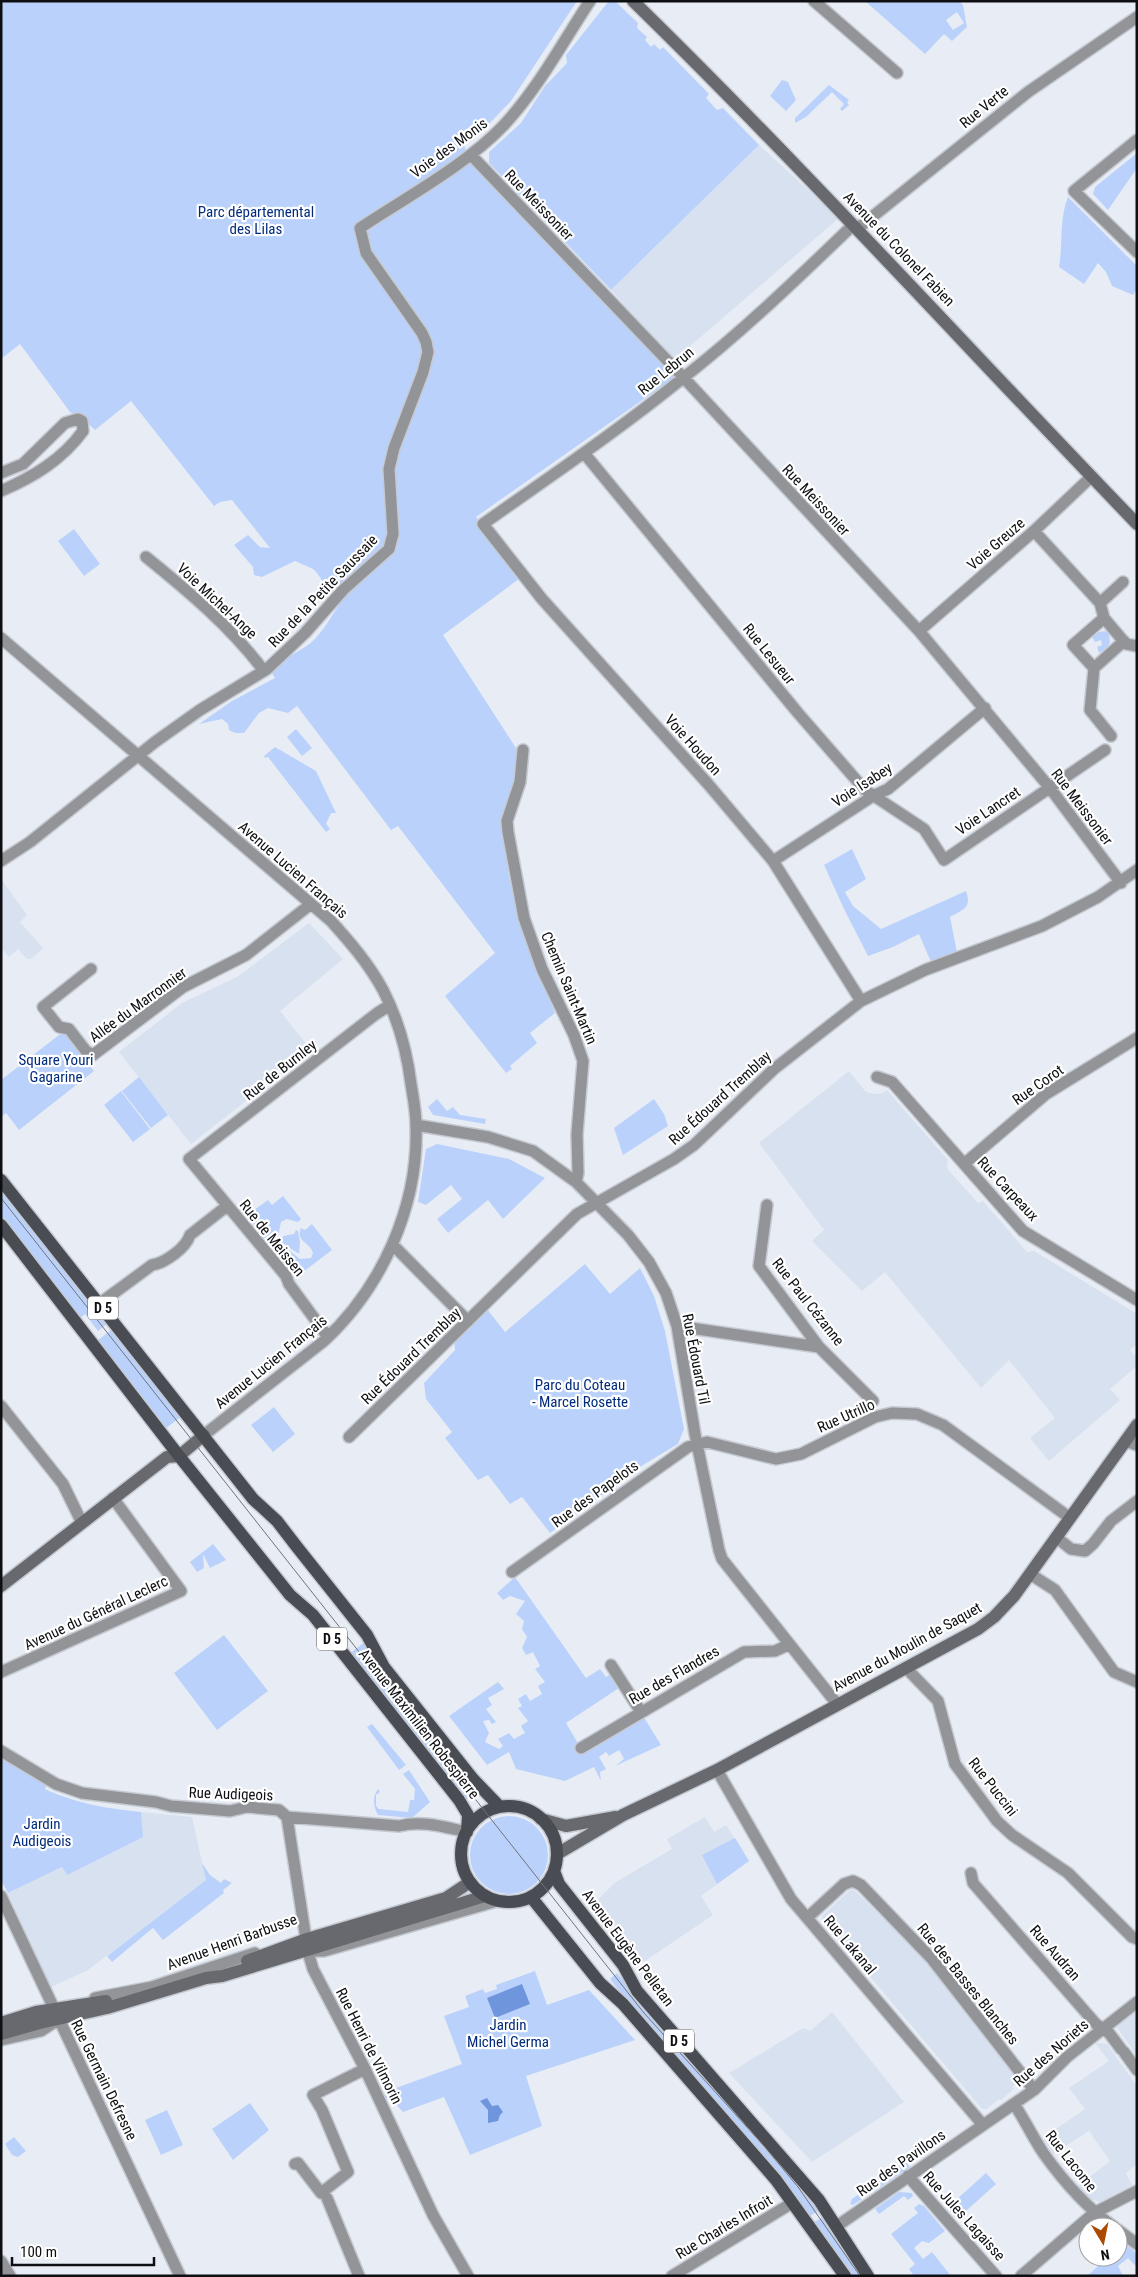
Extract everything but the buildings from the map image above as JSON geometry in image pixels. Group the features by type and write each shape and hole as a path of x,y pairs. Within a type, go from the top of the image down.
{"main road":[{"name":"Avenue du Colonel Fabien","path":"633,1 720,87 855,227 1137,524"},
{"name":"D 5","path":"1,1180 204,1435"},
{"name":"D 5","path":"1,1225 179,1456"},
{"name":"Avenue du Moulin de Saquet","path":"557,1854 623,1815 716,1770 978,1629 994,1617 1014,1596 1070,1518 1131,1443 1137,1425"},
{"path":"1,1586 167,1457 179,1456 204,1435"},
{"name":"Avenue Maximilien Robespierre","path":"204,1435 253,1499 277,1521 367,1635 384,1666 473,1779 500,1807"},
{"name":"Avenue Maximilien Robespierre","path":"179,1456 290,1595 313,1615 437,1770 468,1815 467,1832"},
{"path":"500,1807 522,1808 541,1819 553,1835 557,1854 554,1871 545,1886 531,1897 508,1902 491,1898 468,1880 461,1855 467,1832 482,1814 500,1807"},
{"name":"Avenue du Moulin de Saquet","path":"541,1819 566,1826 623,1815"},
{"name":"Avenue Eugène Pelletan","path":"554,1871 559,1884 623,1965 637,1991 819,2200 837,2226"},
{"name":"Avenue Henri Barbusse","path":"1,2023 54,2011 134,2000 206,1978 307,1941 446,1898 468,1880"},
{"name":"D 5","path":"531,1897 604,1987 623,2004 748,2147 792,2203 845,2276"},
{"name":"Avenue Henri Barbusse","path":"307,1941 491,1898"},
{"name":"Avenue Henri Barbusse","path":"1,2034 40,2023 54,2011"},
{"name":"D 5","path":"837,2226 868,2276"}],"street":[{"name":"Voie des Monis","path":"360,228 471,155 502,127 530,95 590,1"},
{"path":"814,1 897,73"},
{"name":"Rue Verte","path":"855,227 1028,92 1137,17"},
{"path":"1137,140 1074,191 1137,252"},
{"name":"Rue Meissonier","path":"471,155 684,378 919,631 1050,788 1121,882"},
{"name":"Rue Lebrun","path":"483,524 584,453 684,378 855,227"},
{"name":"Rue de la Petite Saussaie","path":"1,861 30,842 137,756 200,710 264,671 305,633 343,590 389,549 392,540 389,469 394,448 424,372 428,352 422,332 366,253 360,228"},
{"path":"1,473 23,464 65,423 78,419 82,421 83,430 78,438 48,468 1,492"},
{"name":"Rue Lesueur","path":"584,453 798,713 865,790 924,829 944,860"},
{"path":"23,464 33,477"},
{"name":"Voie Greuze","path":"919,631 1034,531 1091,477"},
{"name":"Voie Houdon","path":"483,524 542,599 708,784 772,861 862,1001"},
{"path":"1034,531 1100,603 1104,618 1126,644 1137,646"},
{"name":"Voie Michel-Ange","path":"146,557 219,620 252,655 264,671"},
{"path":"1100,603 1123,582"},
{"path":"1094,668 1073,645 1104,618"},
{"name":"Avenue Lucien Français","path":"1,638 331,921 367,963 398,1024 408,1066 416,1125 415,1160 405,1210 393,1245 368,1291 340,1326 204,1435"},
{"path":"1111,736 1090,710 1094,668 1124,641"},
{"name":"Voie Isabey","path":"772,861 873,796 888,789 985,708"},
{"name":"Chemin Saint-Martin","path":"523,750 520,782 507,821 508,832 524,918 542,969 574,1035 583,1061 577,1134 578,1173 576,1182"},
{"name":"Voie Lancret","path":"944,860 1104,750"},
{"name":"Rue Édouard Tremblay","path":"349,1437 577,1214 674,1159 694,1145 774,1069 862,1001 926,970 1042,926 1121,882 1137,870"},
{"name":"Allée du Marronnier","path":"91,969 43,1007 59,1027 69,1028 86,1051 93,1055 183,987 246,956 311,904"},
{"name":"Rue de Burnley","path":"189,1159 390,1005"},
{"name":"Rue Corot","path":"964,1164 1042,1097 1136,1039"},
{"name":"Rue Carpeaux","path":"877,1077 892,1082 1023,1231 1137,1300"},
{"name":"Rue Édouard Til","path":"416,1125 488,1137 534,1151 576,1182 628,1235 649,1262 666,1293 677,1326 718,1550 722,1559 780,1630 788,1645 837,1704"},
{"name":"Rue de Meissen","path":"189,1159 286,1276 289,1284 328,1337"},
{"name":"Rue Paul Cézanne","path":"767,1205 759,1266 819,1346 873,1400"},
{"path":"99,1304 152,1265 159,1264 188,1242 190,1235 227,1206"},
{"path":"393,1245 468,1321"},
{"path":"677,1326 819,1346"},
{"path":"1,1406 63,1484 82,1524"},
{"name":"Rue Utrillo","path":"697,1443 707,1442 776,1460 801,1454 875,1417 892,1414 917,1414 943,1425 1070,1518"},
{"name":"Rue des Papelots","path":"512,1572 676,1453 697,1443"},
{"name":"Avenue du Général Leclerc","path":"1,1672 181,1591 114,1498"},
{"path":"1056,1537 1071,1548 1085,1551 1111,1521 1137,1501"},
{"path":"1030,1574 1055,1590 1114,1672 1137,1682"},
{"name":"Rue des Flandres","path":"581,1748 744,1652 775,1651 788,1645"},
{"path":"612,1665 640,1712"},
{"name":"Rue Puccini","path":"906,1668 938,1701 955,1764 996,1821 1012,1835 1068,1873 1132,1937 1137,1939"},
{"name":"Rue Audigeois","path":"1,1751 56,1784 82,1793 156,1802 171,1806 222,1811 247,1807 279,1810 287,1817 399,1826 412,1823 431,1824 467,1832"},
{"name":"Rue Lakanal","path":"716,1770 792,1899 983,2125"},
{"name":"Rue Henri de Vilmorin","path":"287,1817 313,1968 365,2069 433,2215 468,2276"},
{"name":"Rue Audran","path":"971,1873 973,1883 1096,2024 1103,2028 1137,2070"},
{"name":"Rue des Basses Blanches","path":"807,1918 844,1884 853,1881 861,1885 932,1959 1034,2090"},
{"name":"Rue Germain Defresne","path":"1,1896 180,2276"},
{"name":"Avenue Henri Barbusse","path":"1,2017 54,2011 132,1992 247,1956 307,1941"},
{"name":"Rue des Noriets","path":"983,2125 1034,2090 1067,2057 1137,2002"},
{"name":"Avenue Henri Barbusse","path":"1,2040 41,2030 54,2011"},
{"path":"295,2164 298,2162 321,2193 348,2172 322,2110 313,2095 365,2069"},
{"name":"Rue Lacome","path":"1014,2104 1044,2154 1094,2213 1100,2217"},
{"name":"Rue des Pavillons","path":"837,2226 983,2125"},
{"name":"Rue Jules Lagaisse","path":"908,2176 996,2276"},
{"path":"1021,2276 1094,2213 1137,2191"},
{"path":"327,2198 359,2276"},
{"name":"Rue Charles Infroit","path":"672,2276 792,2203"},
{"path":"1,2261 10,2276"}],"shaded area":[{"path":"759,145 839,218 674,360 611,290"},
{"path":"1,879 27,915 20,922 43,948 31,959 27,959 18,949 9,957 1,948"},
{"path":"309,923 343,959 280,1011 311,1050 191,1144 119,1052 182,1003 237,977"},
{"path":"849,1071 865,1091 869,1093 880,1094 887,1090 948,1160 947,1168 950,1172 978,1203 983,1201 1027,1252 1034,1251 1137,1314 1137,1344 1130,1350 1137,1358 1137,1366 1110,1389 1120,1400 1049,1461 1030,1438 1055,1418 1009,1360 981,1388 885,1272 862,1291 812,1241 824,1230 759,1143"},
{"path":"141,1812 192,1817 206,1880 88,1970 51,1987 8,1893 62,1867 66,1874 142,1837"},
{"path":"705,1817 714,1832 726,1825 749,1861 701,1896 713,1915 642,1963 595,1902 616,1882 672,1849 667,1839"},
{"path":"850,1890 854,1890 919,1952 1018,2077 1019,2082 1012,2087 1014,2089 1000,2101 999,2099 987,2109 982,2109 822,1920 822,1916"},
{"path":"1137,2011 1137,2056 1116,2026"},
{"path":"832,2012 904,2102 812,2162 729,2073 803,2028 810,2031"},
{"path":"1095,2043 1107,2044 1137,2086 1137,2164 1126,2173 1132,2185 1100,2202 1089,2199 1078,2186 1110,2161 1089,2131 1053,2154 1043,2138 1085,2109 1069,2088 1109,2061"}],"green space":[{"name":"Parc départemental des Lilas","path":"1,1 577,1 511,101 485,128 464,145 471,164 675,377 476,517 518,573 519,579 443,635 516,748 516,781 502,818 509,877 518,917 555,1013 530,1033 537,1043 510,1066 512,1069 506,1073 445,996 495,953 398,826 391,830 297,706 288,713 268,708 259,713 244,733 235,733 229,730 228,724 222,719 199,724 232,701 275,678 270,670 308,645 320,633 339,605 317,573 313,569 295,561 262,577 254,575 253,567 234,545 248,535 260,547 270,548 232,500 220,502 214,506 131,401 95,430 84,420 70,412 20,344 1,359"},
{"path":"865,1 959,1 963,5 967,27 952,41 944,34 925,54","holes":["957,12 964,23 953,30 946,20"]},
{"path":"608,2 616,2 638,23 637,28 647,37 645,40 651,47 654,44 660,50 663,47 709,94 706,98 717,110 723,108 759,145 611,290 489,163 489,152 521,123 545,86 567,63 566,55"},
{"path":"782,80 788,82 796,100 786,111 770,96"},
{"path":"829,85 849,100 847,102 849,105 842,111 840,109 844,104 832,92 806,117 795,123 795,118"},
{"path":"1137,153 1137,168 1108,210 1093,194 1095,187"},
{"path":"1068,197 1137,266 1137,289 1133,295 1112,286 1106,272 1098,263 1084,284 1059,267 1063,214"},
{"path":"74,529 100,564 84,576 58,541"},
{"path":"1105,631 1109,633 1110,643 1105,650 1099,653 1097,647 1102,645 1101,640 1095,642 1092,637 1099,632"},
{"path":"296,729 312,748 302,756 287,737"},
{"path":"275,747 316,771 336,813 331,813 326,824 330,829 326,832 268,757 265,758 264,756"},
{"path":"852,849 866,879 845,892 853,906 881,929 966,891 968,901 966,907 950,917 957,952 931,962 919,934 893,947 868,956 824,865"},
{"name":"Square Youri Gagarine","path":"64,1031 94,1071 19,1130 6,1113 1,1117 1,1080"},
{"path":"139,1077 168,1115 151,1128 122,1091"},
{"path":"121,1091 150,1129 133,1142 104,1105"},
{"path":"437,1099 447,1111 453,1107 460,1115 486,1119 485,1124 433,1115 428,1107"},
{"path":"654,1099 664,1114 668,1126 623,1155 614,1128"},
{"path":"437,1144 509,1159 545,1178 503,1219 488,1200 448,1233 437,1219 462,1199 451,1185 426,1205 418,1202 426,1149"},
{"path":"1,1188 108,1323 98,1331 85,1314 79,1319 1,1218"},
{"path":"283,1196 301,1219 298,1222 287,1219 281,1222 278,1237 270,1241 263,1237 247,1215 268,1200 272,1205"},
{"path":"312,1224 332,1250 295,1278 275,1253 275,1250 285,1247 300,1259 311,1258 313,1253 301,1239 300,1233 301,1228 305,1230"},
{"path":"296,1230 298,1231 300,1242 299,1254 281,1242 283,1236 294,1234"},
{"name":"Parc du Coteau - Marcel Rosette","path":"585,1264 610,1294 640,1268 654,1296 665,1331 684,1429 678,1444 643,1465 550,1533 522,1497 510,1504 488,1475 478,1480 445,1438 452,1432 426,1399 424,1383 455,1350 454,1338 487,1309 505,1332"},
{"path":"112,1329 182,1416 165,1429 97,1341"},
{"path":"274,1407 295,1434 273,1452 251,1425"},
{"path":"213,1544 226,1560 210,1568 203,1554 204,1568 197,1572 190,1562"},
{"path":"515,1577 586,1678 600,1669 606,1677 611,1674 619,1688 566,1723 583,1752 641,1718 645,1719 661,1745 615,1766 624,1759 619,1750 609,1756 606,1752 599,1757 606,1769 600,1772 601,1781 594,1767 565,1781 516,1769 509,1752 487,1765 449,1716 498,1682 504,1689 488,1698 492,1705 486,1709 496,1722 492,1724 489,1720 483,1721 489,1733 485,1742 499,1749 503,1746 498,1739 509,1733 514,1739 525,1733 521,1726 528,1721 518,1708 522,1706 518,1699 526,1694 530,1701 542,1694 538,1686 545,1682 535,1669 540,1666 533,1652 526,1655 522,1648 527,1637 522,1629 524,1621 516,1614 525,1601 510,1596 503,1600 497,1593"},
{"path":"224,1635 268,1691 217,1730 174,1673"},
{"path":"366,1641 478,1791 464,1802 349,1654"},
{"path":"372,1724 406,1765 399,1770 367,1727"},
{"name":"Jardin Audigeois","path":"1,1757 47,1784 45,1789 57,1794 92,1805 141,1812 143,1837 67,1875 62,1867 8,1893 1,1880"},
{"path":"409,1770 430,1802 412,1818 378,1815 374,1802 375,1795 378,1789 380,1792 376,1795 376,1806 379,1809 408,1812 410,1800 414,1800 415,1789 403,1774"},
{"path":"501,1816 517,1816 531,1822 542,1833 548,1847 548,1863 542,1877 531,1888 517,1894 501,1894 487,1888 476,1877 470,1863 470,1847 476,1833 487,1822"},
{"path":"735,1838 749,1861 717,1884 702,1855"},
{"path":"202,1863 210,1875 221,1883 224,1879 232,1883 223,1890 224,1893 163,1940 153,1928 112,1962 107,1956 206,1880"},
{"name":"Jardin Michel Germa","path":"535,1971 547,2005 589,1990 635,2040 526,2076 542,2126 470,2155 444,2097 403,2112 389,2097 386,2098 385,2095 394,2093 392,2088 462,2064 444,2016 469,2007 465,1996 483,1989 485,1993 497,1989 496,1985"},
{"path":"617,1973 818,2211 810,2216 778,2176 647,2026 610,1979"},
{"path":"250,2103 269,2130 233,2160 212,2129"},
{"path":"167,2110 183,2145 161,2155 145,2120"},
{"path":"14,2137 26,2151 18,2157 12,2155 5,2144"},
{"path":"906,2162 910,2167 853,2205 850,2204 852,2199"},
{"path":"986,2173 996,2184 957,2219 947,2208"},
{"path":"899,2192 912,2193 913,2196 908,2200 904,2196 879,2214 875,2209"},
{"path":"919,2204 924,2206 945,2231 929,2243 922,2241 914,2248 923,2259 932,2252 951,2276 914,2276 909,2269 915,2264 891,2234 918,2213 914,2208"},
{"path":"823,2217 863,2276 851,2276 814,2222"},
{"path":"1128,2246 1137,2254 1137,2267 1128,2258"},
{"path":"1097,2267 1118,2267 1123,2276 1087,2276"}],"water":[{"path":"522,1984 530,2004 495,2018 487,1998"},
{"path":"487,2098 492,2106 498,2105 503,2112 498,2121 488,2123 488,2110 480,2101"}],"tram line":[{"path":"1,1198 644,2013 764,2146 798,2187 860,2276"}]}
